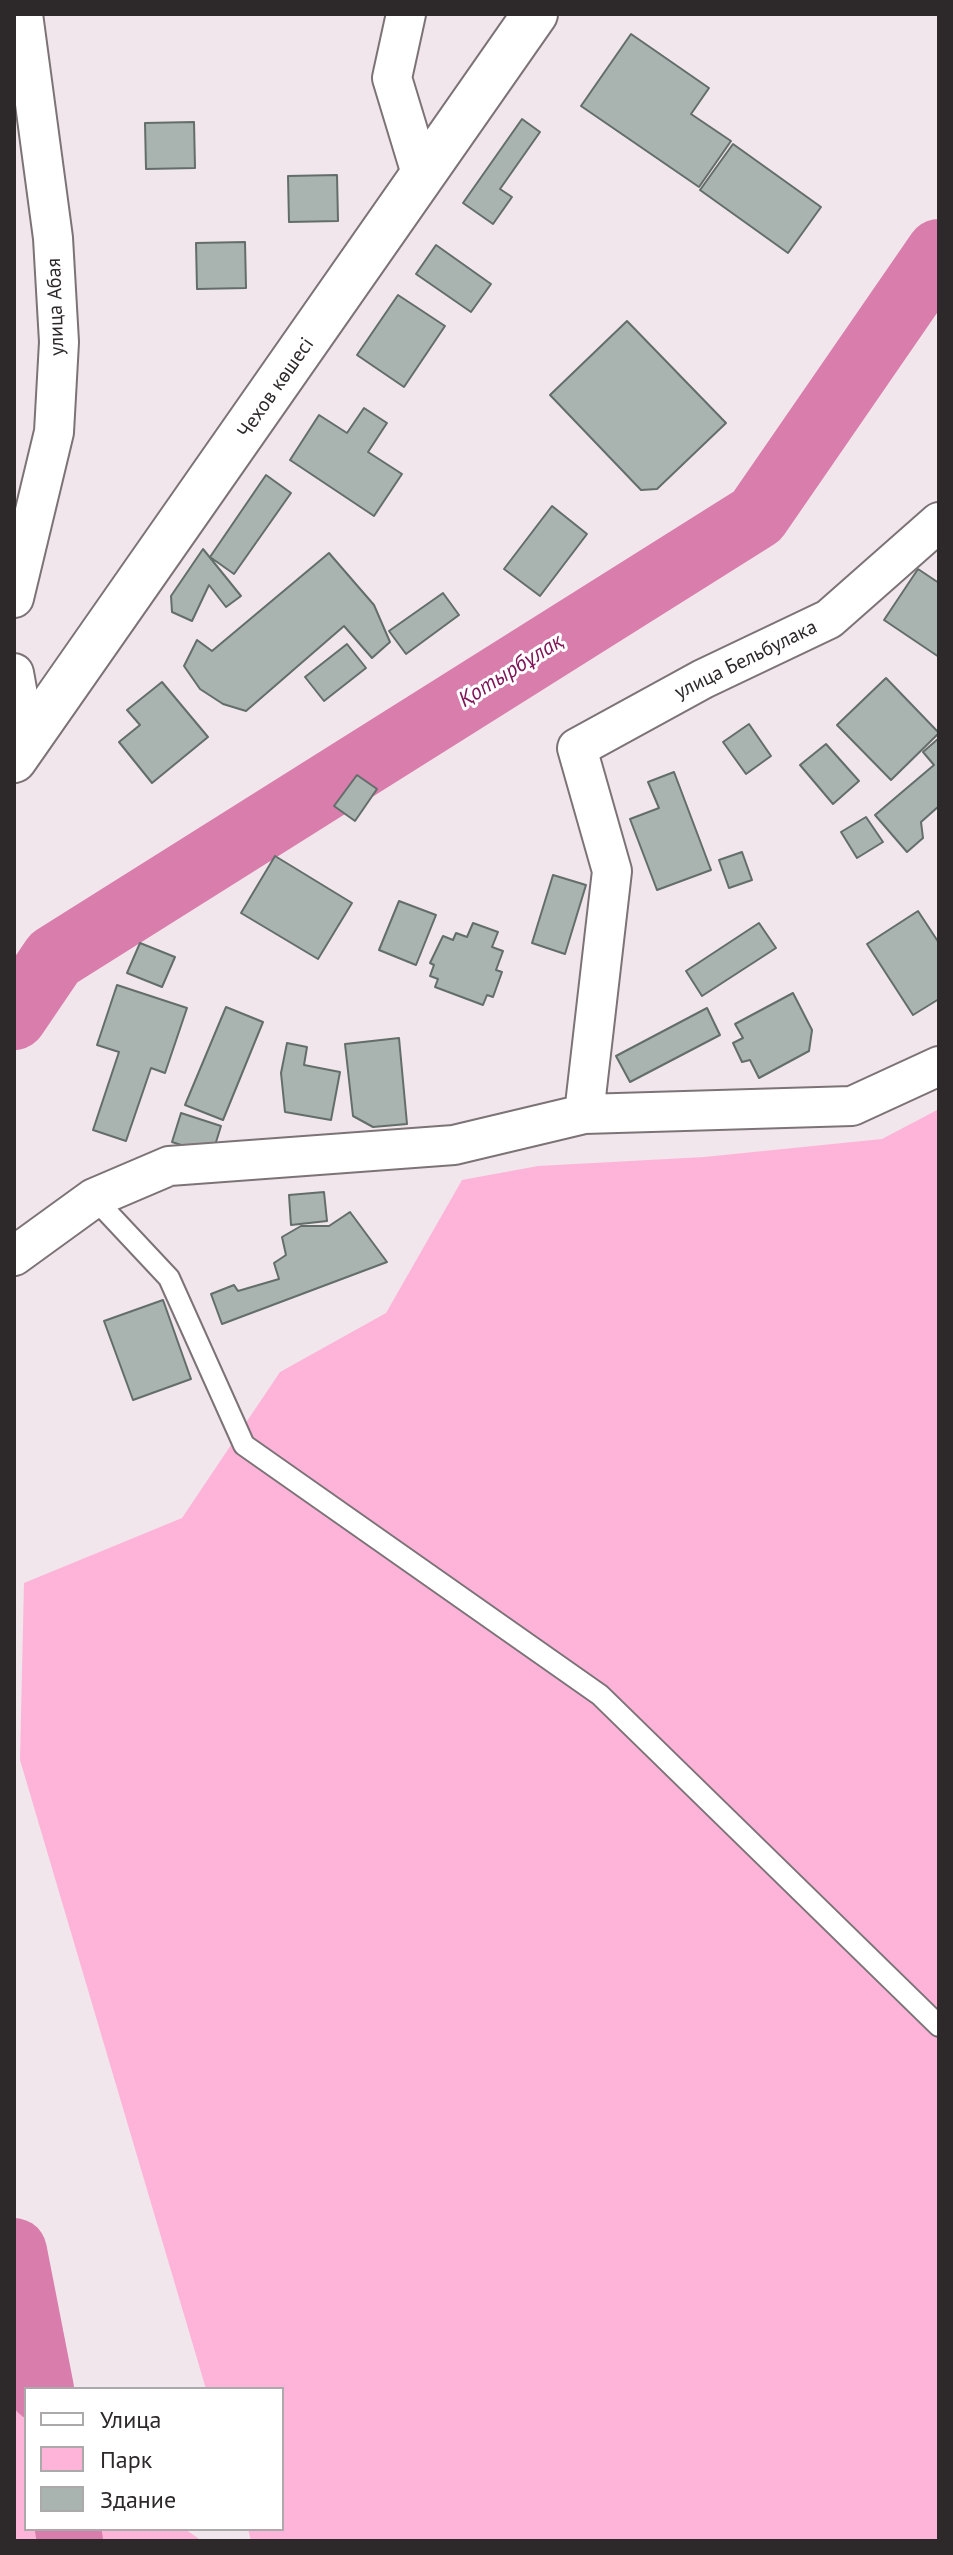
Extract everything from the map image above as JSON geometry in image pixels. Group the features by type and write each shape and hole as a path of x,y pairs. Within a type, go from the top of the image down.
{"main road":[{"name":"Чехов көшесі","path":"20,752 535,14"}],"street":[{"name":"улица Абая","path":"14,598 54,432 59,342 53,238 23,14"},
{"path":"406,14 392,78 422,177"},
{"name":"улица Бельбулака","path":"584,1114 612,871 577,748 703,679 829,619 939,522"},
{"path":"14,673 20,752"},
{"path":"14,1256 94,1198 169,1166 454,1145 584,1114 852,1106 939,1066"}],"lane":[{"path":"94,1198 169,1278 244,1445 600,1695 939,2026"}],"green space":[{"path":"939,1109 939,2541 251,2541 248,2531 284,2531 284,2387 205,2387 20,1760 24,1583 182,1518 280,1372 386,1313 462,1180 538,1166 704,1157 882,1139"},
{"path":"14,2409 24,2416 24,2531 188,2531 202,2541 14,2541"}],"building":[{"path":"631,34 709,88 691,114 731,141 699,187 581,106"},
{"path":"522,119 540,132 500,189 512,197 493,224 463,203"},
{"path":"194,122 195,168 146,169 145,123"},
{"path":"733,144 821,207 788,253 700,190"},
{"path":"337,175 338,221 289,222 288,176"},
{"path":"245,242 246,288 197,289 196,243"},
{"path":"436,245 491,284 471,312 416,274"},
{"path":"398,295 445,326 404,387 357,355"},
{"path":"627,321 726,423 657,489 641,490 550,395"},
{"path":"364,408 387,423 368,452 402,474 374,516 290,460 319,415 347,433"},
{"path":"266,475 291,493 234,574 210,557"},
{"path":"552,506 587,534 540,596 504,569"},
{"path":"203,549 241,596 226,607 209,585 192,621 172,612 171,596"},
{"path":"329,553 374,605 390,642 372,658 344,626 246,711 223,704 200,689 184,666 197,640 212,651"},
{"path":"918,569 939,583 939,657 884,620"},
{"path":"443,593 459,615 406,654 389,631"},
{"path":"347,644 366,668 324,701 305,677"},
{"path":"886,678 939,733 891,780 837,725"},
{"path":"162,682 208,737 152,783 119,742 140,725 127,710"},
{"path":"749,724 771,756 746,774 723,742"},
{"path":"939,738 939,806 921,822 923,838 907,852 875,815 934,765 923,752"},
{"path":"826,744 859,781 833,804 800,765"},
{"path":"674,772 711,870 657,890 630,819 659,808 648,782"},
{"path":"357,775 377,789 355,821 334,806"},
{"path":"866,817 883,842 857,858 841,832"},
{"path":"742,852 752,880 729,888 719,860"},
{"path":"275,856 352,903 318,959 241,913"},
{"path":"553,875 586,885 565,954 532,943"},
{"path":"399,901 436,915 416,965 379,950"},
{"path":"918,911 939,943 939,999 913,1015 867,944"},
{"path":"473,923 498,932 492,947 503,951 496,970 502,972 493,997 487,995 483,1005 435,987 438,979 430,976 434,965 430,963 443,936 453,940 456,933 467,937"},
{"path":"759,923 776,948 702,996 686,971"},
{"path":"140,943 175,957 162,987 127,973"},
{"path":"117,985 187,1008 165,1073 151,1068 126,1141 93,1130 119,1052 97,1045"},
{"path":"793,993 812,1030 809,1051 759,1078 750,1060 742,1062 733,1043 743,1038 735,1024"},
{"path":"226,1007 263,1022 223,1120 185,1105"},
{"path":"707,1008 720,1035 630,1082 616,1056"},
{"path":"399,1038 407,1124 373,1127 353,1116 345,1044"},
{"path":"287,1043 307,1047 304,1065 340,1072 331,1120 285,1112 281,1073"},
{"path":"181,1113 221,1126 212,1155 172,1142"},
{"path":"324,1192 327,1221 291,1225 289,1195"},
{"path":"350,1212 387,1262 222,1324 211,1294 234,1285 238,1291 279,1279 274,1263 286,1255 282,1237 301,1226 329,1226"},
{"path":"163,1300 191,1379 133,1400 104,1321"}],"waterway":[{"name":"Қотырбұлақ","path":"14,1017 54,958 757,516 939,252"},
{"name":"Қотырбұлақ","path":"14,2251 41,2387"},
{"name":"Қотырбұлақ","path":"68,2531 70,2541"}]}
